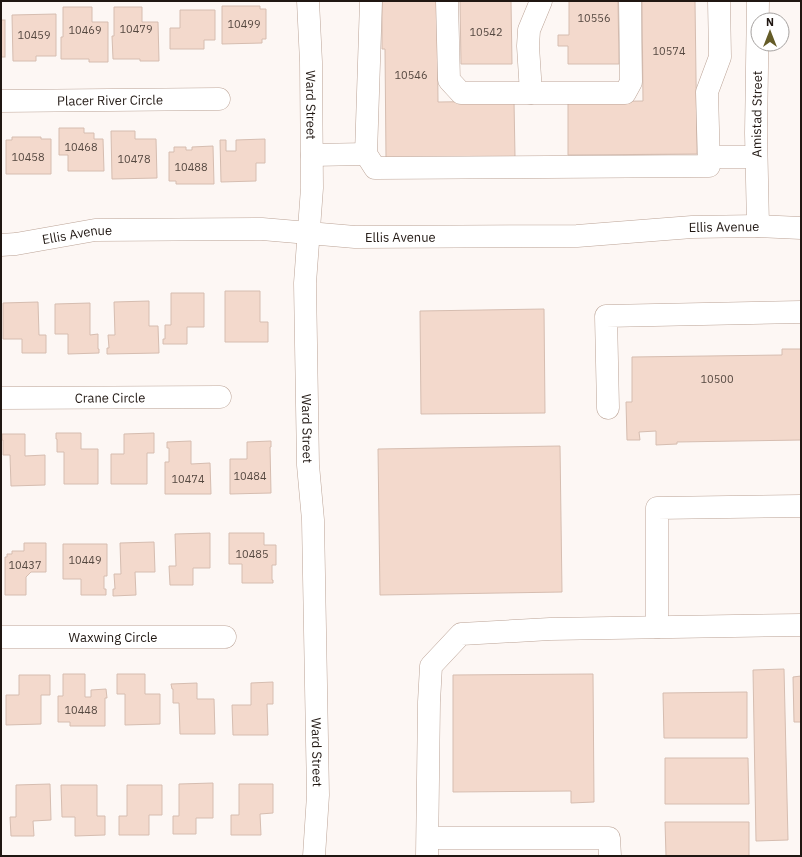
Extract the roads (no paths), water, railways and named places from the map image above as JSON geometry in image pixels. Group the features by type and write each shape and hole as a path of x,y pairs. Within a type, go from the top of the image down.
{"street":[{"name":"Ward Street","path":"308,1 311,62 312,188 305,291 308,465 313,520 318,796 314,856"},
{"path":"371,1 366,154 375,168 709,166 708,92 720,57 719,1"},
{"path":"447,1 449,80 461,94 625,92 631,82 630,1"},
{"path":"531,93 528,46 529,30 541,1"},
{"name":"Amistad Street","path":"758,1 756,133 758,226"},
{"name":"Placer River Circle","path":"1,101 219,99"},
{"path":"312,154 366,154"},
{"path":"709,157 756,157"},
{"name":"Ellis Avenue","path":"1,245 16,244 94,230 262,230 355,237 577,236 692,227 758,226 801,228"},
{"path":"608,408 606,316 801,312"},
{"name":"Crane Circle","path":"1,398 220,397"},
{"path":"657,627 657,508 801,506"},
{"path":"610,856 609,838 428,847 429,702 431,666 461,634 550,629 801,625"},
{"name":"Waxwing Circle","path":"1,637 224,638"}]}
